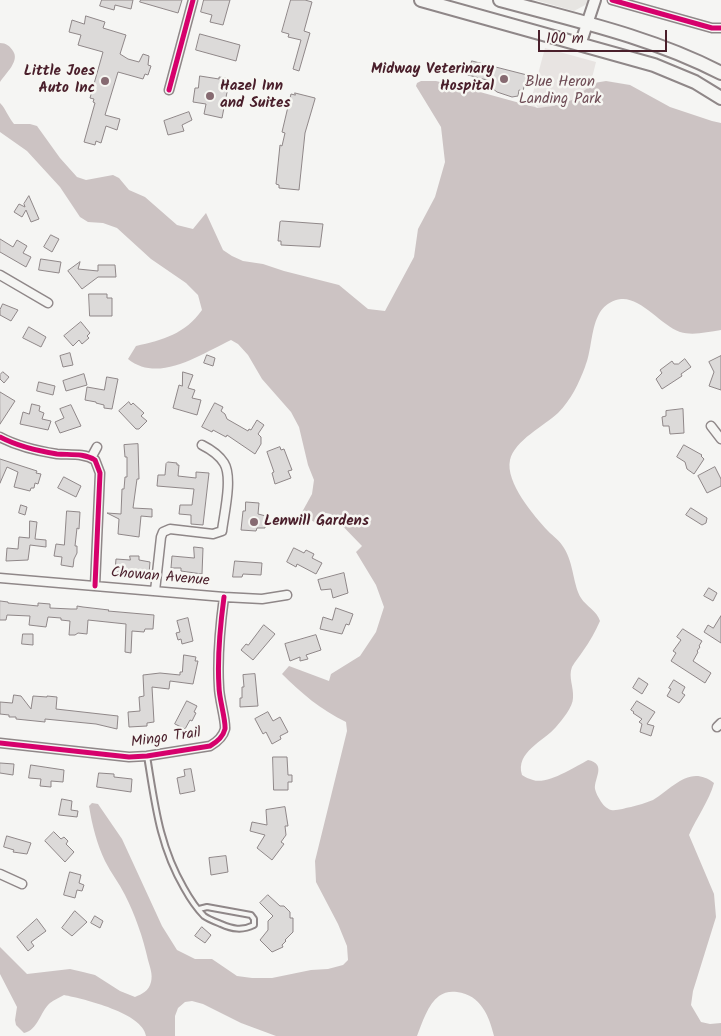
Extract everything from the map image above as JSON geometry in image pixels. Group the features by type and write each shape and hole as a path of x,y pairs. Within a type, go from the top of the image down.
{"main road":[{"path":"421,0 450,4 580,45 654,65 695,82 721,98"},
{"path":"500,0 674,51 721,73"}],"street":[{"path":"169,90 193,0"},
{"path":"580,45 595,0"},
{"path":"612,0 712,28 721,28"},
{"path":"0,275 48,303"},
{"path":"711,426 721,439"},
{"path":"0,437 36,450 95,460 100,473 95,586"},
{"path":"155,591 163,532 170,530 213,534 222,531 227,486 226,468 217,455 202,445"},
{"path":"91,458 97,447"},
{"name":"Chowan Avenue","path":"0,578 224,598 262,599 287,594"},
{"name":"Mingo Trail","path":"0,743 129,758 210,746 222,737 225,730 219,694 218,668 224,598"},
{"path":"222,737 230,743"},
{"path":"0,874 22,884"}],"lane":[{"path":"146,756 158,826 180,881 191,901 204,916 225,926 247,929 254,925 254,918 251,915 207,907 199,909"}],"shaded area":[{"path":"535,0 588,0 587,4 574,11"},
{"path":"0,43 6,44 11,48 15,59 0,82"},
{"path":"421,81 436,81 538,108 572,100 594,83 606,81 630,85 670,107 721,123 721,330 695,334 680,332 636,302 621,299 610,302 603,308 594,326 588,358 571,397 558,413 517,446 510,460 510,469 516,488 522,498 535,517 564,548 570,561 578,593 600,621 572,667 573,702 556,727 527,753 521,767 522,775 533,780 546,780 588,760 594,762 598,768 595,785 596,793 605,806 613,810 653,800 675,784 689,777 697,776 714,783 689,835 714,894 716,917 693,991 691,1005 701,1022 710,1024 721,1023 721,1036 494,1036 486,1014 478,1002 472,997 457,992 445,993 435,999 426,1014 417,1036 276,1036 192,1001 185,1002 178,1008 175,1016 175,1036 146,1036 135,1020 124,1014 111,1008 64,995 50,1003 36,1025 24,1033 16,1025 17,1007 0,974 0,947 27,974 70,969 95,975 120,991 135,997 147,990 151,982 152,977 144,943 135,918 123,891 105,861 97,841 89,806 92,803 98,804 122,839 162,926 177,950 195,959 212,959 237,976 252,978 272,978 311,970 328,969 343,965 348,960 347,946 338,924 316,882 315,861 347,731 346,722 312,701 282,674 289,666 329,681 331,674 360,656 376,632 384,607 376,585 356,552 362,546 331,514 326,513 316,523 301,514 312,494 314,480 308,465 299,427 291,412 262,379 248,355 238,344 231,340 193,359 166,368 153,369 140,366 128,359 136,346 173,335 188,325 202,310 198,295 186,283 151,259 117,228 103,223 88,222 80,217 60,187 27,151 0,132 0,103 14,124 37,126 60,158 77,177 86,180 113,175 119,178 129,190 145,197 177,225 193,229 206,213 223,250 232,256 243,261 263,264 339,285 368,309 385,311 414,257 418,229 435,197 445,162 441,127 416,86"}],"green space":[{"name":"Blue Heron Landing Park","path":"545,48 596,62 581,122 546,122 534,104 551,135 530,104"}],"building":[{"path":"102,0 133,0 131,9 115,5 114,10 100,6"},
{"path":"141,0 182,0 178,13 140,2"},
{"path":"204,0 230,0 223,25 210,22 212,15 201,12"},
{"path":"291,0 312,2 304,31 310,33 299,71 293,69 301,40 288,37 289,34 282,32"},
{"name":"Little Joes Auto Inc","path":"86,16 105,22 103,28 126,35 120,54 128,59 139,62 143,54 149,56 148,65 151,66 148,75 145,74 143,79 118,72 105,115 120,119 117,130 106,126 101,143 96,141 95,145 84,142 95,103 93,102 94,99 90,98 103,52 78,45 81,35 69,32 72,20 84,24"},
{"path":"200,34 240,45 236,61 196,50"},
{"name":"Midway Veterinary Hospital","path":"472,61 527,75 523,91 519,90 518,96 512,97 497,92 492,88 494,82 468,75"},
{"name":"Hazel Inn and Suites","path":"200,76 219,79 219,77 226,78 225,81 229,82 222,118 204,114 206,104 193,102 195,88 198,88"},
{"path":"295,93 315,98 305,133 299,190 279,188 279,185 276,184 280,145 282,146 285,133 282,132 291,94 295,95"},
{"path":"189,112 192,120 182,125 184,131 168,135 164,121"},
{"path":"29,196 39,219 31,222 26,210 22,217 14,212 19,204 25,207 24,204"},
{"path":"280,222 323,224 320,247 281,245 281,241 278,241"},
{"path":"51,235 59,239 52,252 44,247"},
{"path":"0,239 13,247 17,240 27,246 23,253 31,257 26,267 0,252"},
{"path":"41,259 61,262 59,273 39,270"},
{"path":"80,262 78,269 98,271 98,265 115,265 116,277 98,277 82,289 68,271"},
{"path":"89,294 107,294 107,298 112,298 112,316 90,316"},
{"path":"3,304 18,310 11,321 0,315"},
{"path":"81,322 90,333 87,336 89,338 82,344 79,340 73,346 64,336"},
{"path":"29,327 46,337 41,347 23,338"},
{"path":"70,353 73,365 63,367 60,356"},
{"path":"207,355 215,358 213,366 204,363"},
{"path":"721,356 721,390 709,386 714,372 709,362"},
{"path":"685,359 691,367 681,374 682,376 662,389 656,379 662,373 660,370 672,361 674,364 678,364"},
{"path":"3,372 9,377 4,383 0,379 0,375"},
{"path":"183,372 193,375 188,388 195,390 192,398 201,400 197,415 173,408 179,385 182,386"},
{"path":"84,374 87,385 66,391 63,381"},
{"path":"107,377 118,379 112,409 104,408 104,405 96,402 85,400 87,387 104,390"},
{"path":"39,382 55,386 53,395 37,391"},
{"path":"0,392 15,401 0,424"},
{"path":"129,402 131,405 133,403 144,413 141,416 147,421 139,429 136,429 119,411"},
{"path":"215,403 223,407 221,411 227,419 248,431 249,429 251,430 257,420 264,425 258,434 261,437 261,444 255,454 227,435 226,437 202,427"},
{"path":"32,404 40,406 39,411 44,413 42,419 51,421 48,430 20,424 23,412 29,414"},
{"path":"71,405 81,426 60,433 55,422 64,418 60,409"},
{"path":"683,409 684,433 670,434 669,426 663,426 662,417 666,416 666,411"},
{"path":"138,444 139,479 137,479 133,508 152,509 152,517 141,516 139,537 118,534 119,519 107,513 121,514 122,489 124,489 125,477 127,477 127,457 125,457 124,445"},
{"path":"684,445 702,455 704,459 694,474 687,469 685,462 677,457"},
{"path":"280,447 281,450 284,449 292,470 288,471 291,478 275,484 272,473 274,472 267,452"},
{"path":"0,459 37,471 36,473 41,474 38,484 35,483 34,488 31,488 30,491 14,487 18,472 7,467 0,483"},
{"path":"168,462 179,465 178,476 196,478 196,472 209,473 203,525 191,524 191,515 179,514 180,505 192,505 194,489 157,486 158,475 165,475"},
{"path":"715,467 721,479 721,486 707,493 698,476"},
{"path":"64,477 81,486 76,497 58,488"},
{"name":"Lenwill Gardens","path":"246,502 259,503 258,514 266,516 265,528 257,528 256,531 241,530"},
{"path":"21,505 27,507 25,515 19,513"},
{"path":"691,508 707,518 706,523 702,525 686,515"},
{"path":"67,511 80,512 75,546 77,546 77,553 73,567 61,565 62,557 54,556 56,544 64,545"},
{"path":"30,521 37,522 35,539 46,540 46,547 30,545 28,560 6,561 7,548 18,549 19,537 29,538"},
{"path":"194,547 203,548 202,574 181,571 181,568 171,568 172,556 194,558"},
{"path":"294,548 304,553 306,550 314,554 312,558 322,563 316,574 297,564 296,567 287,562"},
{"path":"130,556 139,556 139,560 150,562 149,574 115,571 116,559 130,560"},
{"path":"235,561 262,563 261,575 243,574 242,577 233,577"},
{"path":"344,573 348,593 333,598 331,589 321,590 318,580"},
{"path":"709,588 717,593 713,601 704,596"},
{"path":"0,601 38,606 38,603 50,604 50,608 77,609 77,606 154,615 153,629 145,629 144,632 132,631 131,653 125,652 126,624 88,620 87,634 69,635 70,621 61,620 61,618 48,617 46,627 29,625 30,616 7,615 6,620 0,620"},
{"path":"336,608 353,614 349,625 346,624 342,634 320,629 323,617 332,620"},
{"path":"721,616 721,643 704,632 708,625 713,628"},
{"path":"188,618 193,641 182,644 181,639 178,640 176,633 180,632 177,621"},
{"path":"264,625 275,634 253,660 241,650 246,644 248,645"},
{"path":"683,629 702,641 693,661 711,673 705,683 671,661 676,653 673,651 681,640 677,637"},
{"path":"23,634 33,634 33,645 22,644"},
{"path":"316,635 321,650 306,655 308,659 300,661 300,657 290,661 285,644"},
{"path":"184,655 196,657 195,661 198,661 193,684 170,681 169,689 152,687 154,722 147,723 147,726 129,727 128,712 140,711 139,697 144,696 143,675 160,673 180,675"},
{"path":"255,674 258,706 240,707 242,687 244,687 243,675"},
{"path":"639,678 648,684 642,694 633,688"},
{"path":"674,680 685,687 682,693 685,695 679,703 667,696"},
{"path":"14,695 21,696 31,709 33,696 47,696 57,697 56,709 118,716 117,729 96,724 45,719 45,722 16,719 16,717 0,714 0,702 12,703"},
{"path":"187,701 197,706 192,721 190,720 185,729 175,724"},
{"path":"637,701 655,712 647,724 654,726 651,736 640,732 642,724 639,722 642,719 631,710"},
{"path":"268,712 273,721 280,717 288,732 280,736 281,739 272,744 266,732 263,734 255,719"},
{"path":"273,757 287,757 288,775 292,775 292,782 288,782 288,790 274,790"},
{"path":"0,763 14,764 13,775 0,773"},
{"path":"31,765 64,770 63,782 51,781 51,787 40,786 41,779 29,778"},
{"path":"191,769 195,791 180,794 177,778 185,776 184,770"},
{"path":"99,773 114,774 114,777 132,779 131,792 97,787"},
{"path":"62,799 72,801 71,810 78,811 77,817 59,815"},
{"path":"285,807 288,826 285,826 286,835 281,842 284,844 272,860 257,848 265,835 250,831 252,822 267,825 266,810"},
{"path":"54,832 61,839 64,837 68,841 66,844 74,852 65,862 45,841"},
{"path":"7,836 31,843 27,854 13,852 14,850 4,847"},
{"path":"226,856 228,872 211,875 209,858"},
{"path":"70,872 81,875 79,883 84,885 82,891 77,890 75,898 64,895"},
{"path":"268,895 280,906 284,906 290,912 290,918 293,918 293,932 285,940 282,945 283,947 272,952 260,940 268,930 268,921 273,916 260,903"},
{"path":"75,911 87,922 72,936 62,928"},
{"path":"95,916 103,921 100,928 91,923"},
{"path":"37,919 46,931 31,942 34,946 28,951 17,937"},
{"path":"202,927 211,935 205,943 195,936"}],"cycle path":[{"path":"169,90 193,0"},
{"path":"612,0 712,28 721,28"},
{"path":"0,437 35,450 57,454 82,455 95,460 100,473 95,586"},
{"path":"0,743 129,757 210,746 221,737 225,729 219,692 218,664 224,597"}],"place":[{"name":"Midway Veterinary Hospital","path":"504,79"},
{"name":"Little Joes Auto Inc","path":"105,81"},
{"name":"Hazel Inn and Suites","path":"210,96"},
{"name":"Lenwill Gardens","path":"254,522"}]}
